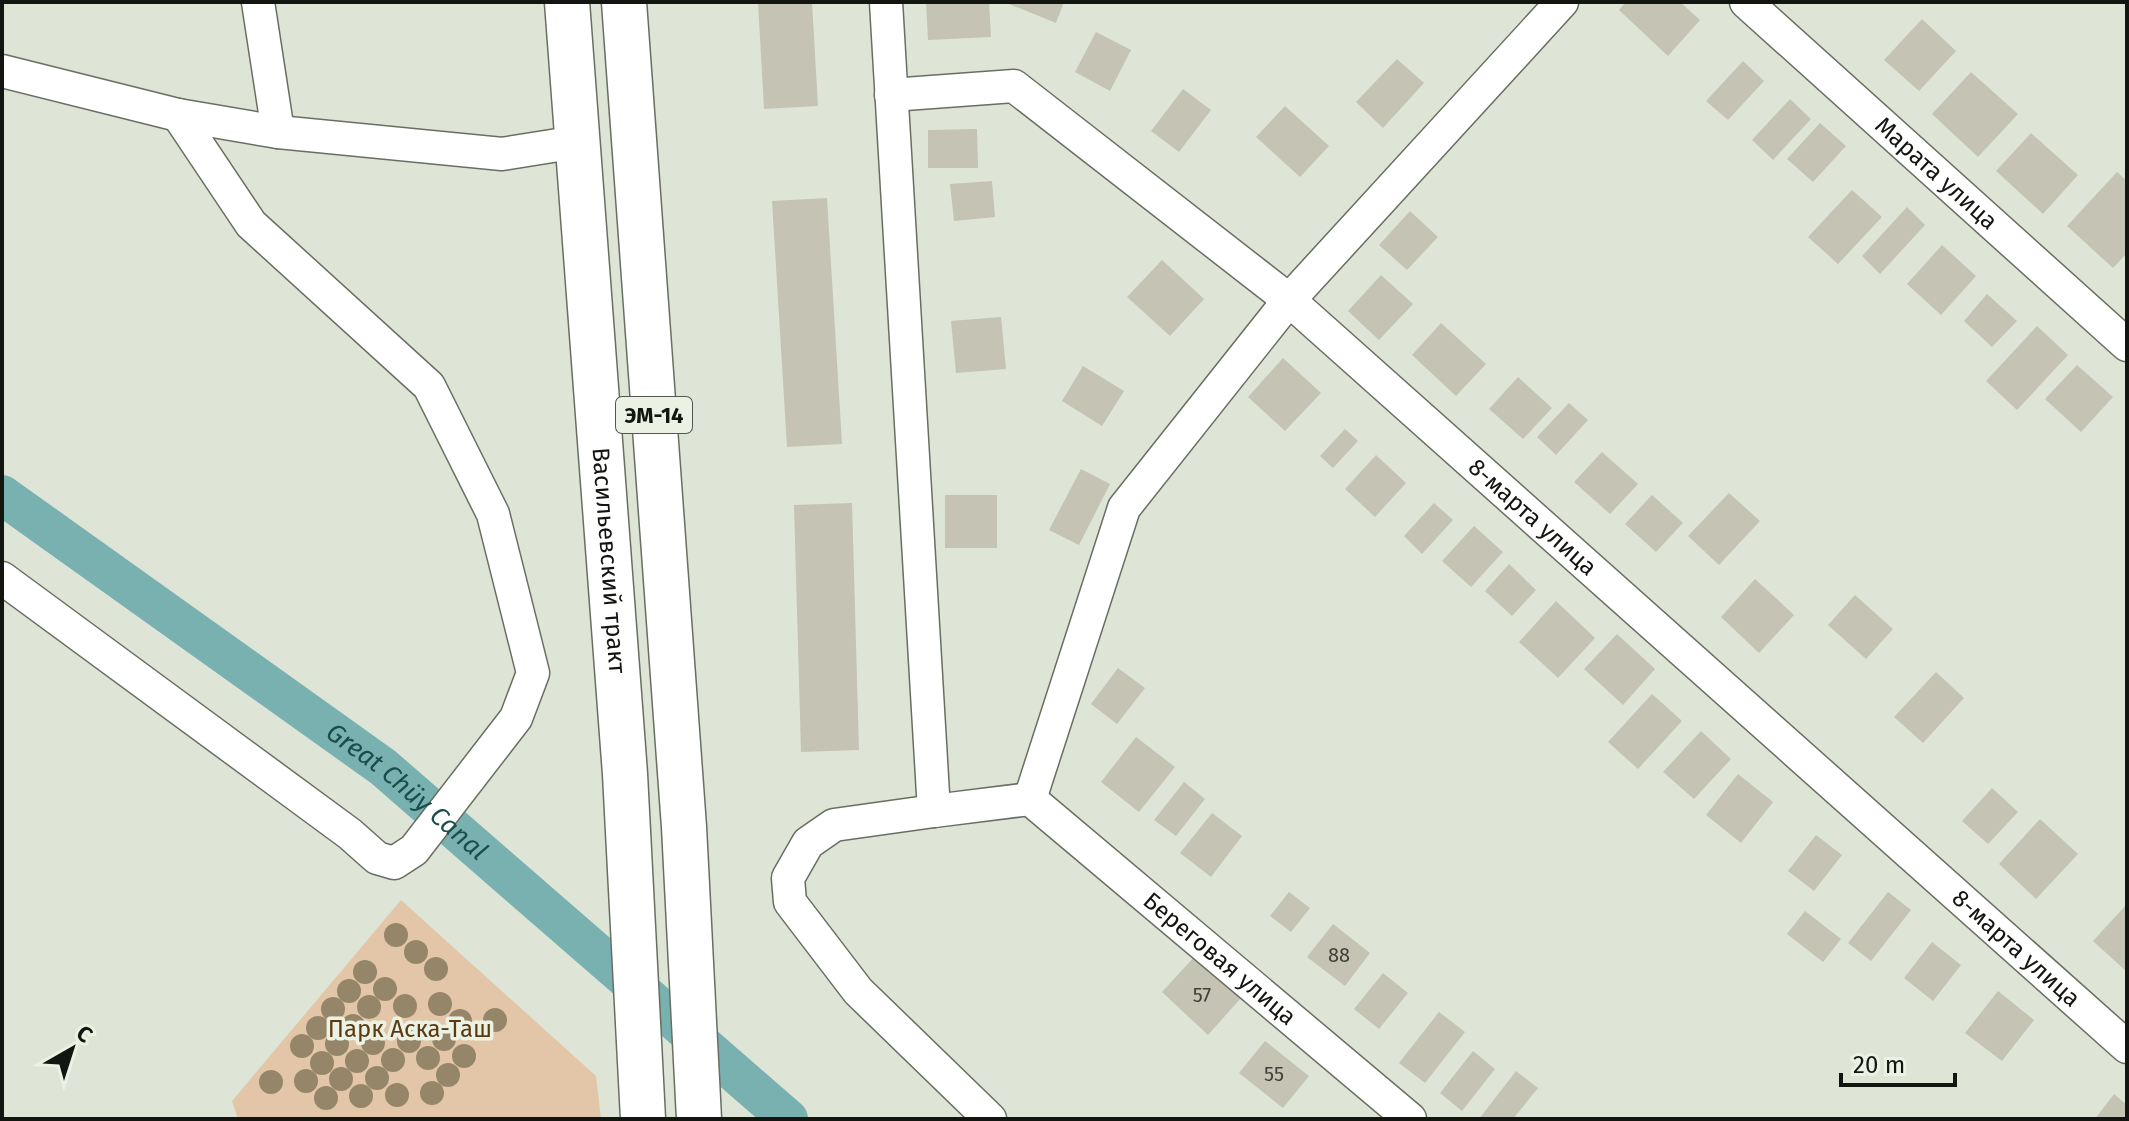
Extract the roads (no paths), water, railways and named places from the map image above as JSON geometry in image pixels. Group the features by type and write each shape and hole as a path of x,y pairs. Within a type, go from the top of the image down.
{"main road":[{"name":"Васильевский тракт","path":"567,2 625,774 643,1119"},
{"name":"ЭМ-14","path":"624,2 684,827 699,1119"}],"street":[{"path":"258,2 278,132"},
{"path":"886,2 934,811"},
{"path":"990,1119 858,991 790,902 788,878 808,843 834,825 1030,799 1124,508 1289,300 1562,2"},
{"name":"Марата улица","path":"1746,2 2127,345"},
{"path":"2,71 178,115 278,132 502,154 577,142"},
{"name":"8-марта улица","path":"891,95 1014,86 1289,300 2127,1047"},
{"path":"2,578 350,834 377,858 394,863 414,850 516,718 533,673 493,514 429,386 251,224 178,115"},
{"name":"Береговая улица","path":"1030,799 1410,1119"}],"waterway":[{"name":"Great Chüy Canal","path":"2,495 383,767 788,1119"}],"park label":[{"name":"Парк Аска-Таш","path":"410,1029"}]}
